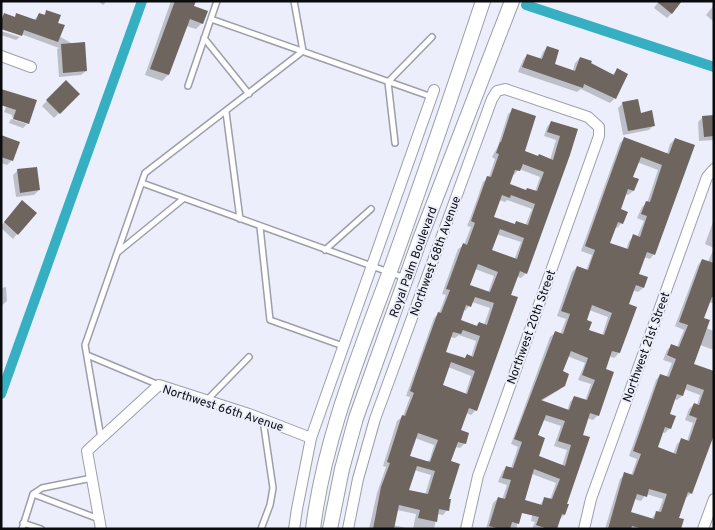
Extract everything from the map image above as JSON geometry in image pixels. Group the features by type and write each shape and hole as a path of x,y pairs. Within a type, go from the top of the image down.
{"main road":[{"name":"Royal Palm Boulevard","path":"313,529 324,465 338,413 390,273 483,1"},
{"name":"Royal Palm Boulevard","path":"330,529 342,469 356,418 406,278 512,1"}],"street":[{"path":"1,56 31,67"},
{"name":"Northwest 68th Avenue","path":"348,529 358,479 376,419 489,108 497,91 505,89 588,117 598,126"},
{"path":"294,529 311,438 433,94"},
{"name":"Northwest 20th Street","path":"466,529 478,476 599,136 598,126"},
{"name":"Northwest 21st Street","path":"584,529 591,499 707,177 714,169"},
{"name":"Northwest 66th Avenue","path":"100,524 87,451 159,385 311,438"},
{"path":"703,529 714,499"}],"lane":[{"path":"188,86 217,1"},
{"path":"294,1 303,51"},
{"path":"211,19 388,82 433,94"},
{"path":"388,82 432,37"},
{"path":"204,38 249,94"},
{"path":"102,438 85,345 145,173 303,51"},
{"path":"388,82 395,144"},
{"path":"226,112 240,219"},
{"path":"142,183 406,278"},
{"path":"117,253 183,199"},
{"path":"325,250 371,209"},
{"path":"260,227 270,320 344,346"},
{"path":"87,355 159,385"},
{"path":"207,401 249,357"},
{"path":"260,529 270,505 273,488 263,420"},
{"path":"41,529 23,526 33,494 42,488 92,478"},
{"path":"33,494 100,524"}],"building":[{"path":"175,1 196,1 194,6 208,11 203,24 190,19 169,75 150,69"},
{"path":"656,1 682,1 672,14"},
{"path":"46,10 61,15 58,23 65,25 58,42 24,30 22,36 1,29 4,13 15,17 16,13 36,20 39,13 45,15"},
{"path":"85,42 87,71 63,73 61,44"},
{"path":"547,46 559,50 555,64 575,71 580,57 592,61 591,63 614,75 617,68 628,74 616,99 584,84 583,88 522,67 527,54 542,59"},
{"path":"66,80 80,94 60,114 46,100"},
{"path":"1,89 37,100 29,124 13,119 16,110 1,105"},
{"path":"638,99 641,113 652,110 655,126 628,131 622,102"},
{"path":"512,108 536,116 525,151 538,156 539,154 553,160 560,136 547,132 551,121 578,129 527,274 520,271 511,295 518,297 477,411 469,408 461,430 469,433 466,444 458,442 451,461 460,464 449,499 451,499 449,511 439,509 437,522 418,518 420,510 399,505 394,529 373,529 381,487 390,463 387,462 402,415 405,416 414,393 410,391 420,362 438,312 441,313 450,290 446,289 463,243 467,245 475,223 471,221 487,176 491,177 499,154 496,153","holes":["523,164 544,172 537,191 527,188 526,190 510,184 515,170 520,171","502,195 510,198 511,195 535,204 528,225 516,221 515,224 494,217","500,229 524,238 517,259 492,250","478,264 498,272 490,292 470,285","475,297 494,303 487,325 479,322 477,326 461,320 466,305 471,307","463,330 480,336 473,357 467,354 465,358 446,352 453,332 461,334","451,362 475,371 467,394 443,385","418,433 438,440 430,462 410,456","417,466 435,471 428,494 409,490"]},
{"path":"714,115 714,136 704,137 702,116"},
{"path":"1,135 20,142 13,161 1,157"},
{"path":"624,137 669,154 675,138 695,145 655,255 647,252 639,274 648,277 644,288 636,285 629,304 637,307 620,353 612,351 606,369 614,372 599,416 590,413 583,435 590,437 565,515 562,514 557,529 548,529 536,525 539,517 522,513 519,524 512,522 510,529 489,526 498,497 505,499 511,480 502,478 506,466 513,468 522,442 514,439 555,331 563,334 570,314 561,311 577,266 588,270 595,250 585,246","holes":["641,157 662,165 650,202 646,201 641,214 647,216 640,237 633,234 628,249 610,243 618,222 623,224 628,212 621,209 628,189 634,191 639,179 633,177","592,305 612,313 604,335 589,330 592,322 587,320","571,351 588,358 582,375 595,380 587,400 574,396 569,410 541,400 565,386 569,374 563,371","546,415 565,421 558,441 571,445 565,466 539,456 545,438 538,435","534,469 560,479 552,499 544,497 542,505 525,500"]},
{"path":"37,167 40,190 20,193 17,169"},
{"path":"22,200 37,213 18,235 4,222"},
{"path":"702,259 714,263 714,297 712,297 704,318 710,320 694,364 714,371 714,435 692,494 688,492 679,518 684,519 681,529 643,529 632,526 631,529 608,529 624,472 633,475 641,454 633,451 660,374 669,377 676,359 667,355 671,344 679,347 688,325 679,322","holes":["687,384 704,390 699,405 694,403 689,415 697,418 689,441 681,438 676,454 658,447 665,427 671,429 676,416 670,414 677,394 683,396","649,489 667,494 661,512 656,511 654,519 631,512 637,494 647,497"]}],"waterway":[{"path":"1,394 142,1"},
{"path":"526,5 714,67"}]}
